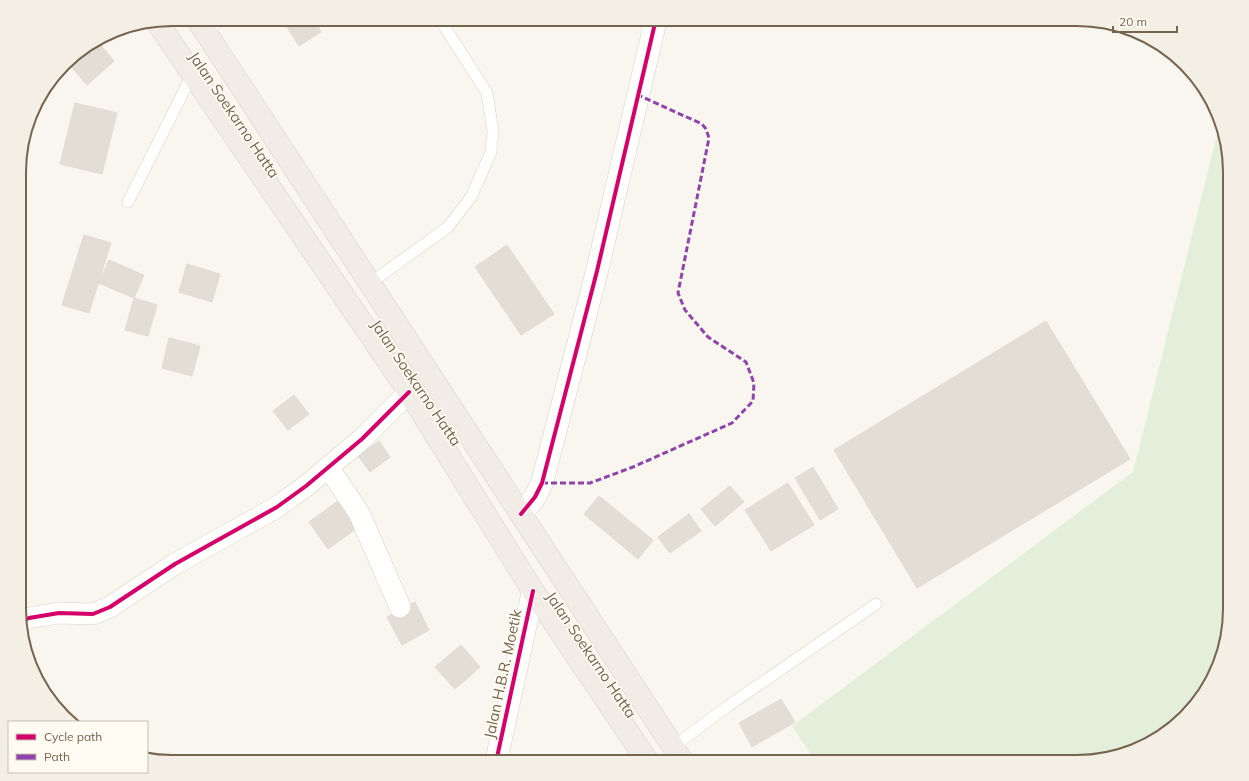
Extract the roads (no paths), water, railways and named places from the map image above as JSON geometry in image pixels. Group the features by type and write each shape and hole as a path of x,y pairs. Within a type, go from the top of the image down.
{"highway":[{"name":"Jalan Soekarno Hatta","path":"160,26 192,76 409,392 533,590 643,755"},
{"name":"Jalan Soekarno Hatta","path":"202,26 369,284 678,754"}],"street":[{"path":"521,514 535,497 542,483 597,271 654,26"},
{"path":"26,619 59,613 100,612 175,564 277,507 306,486 362,439 409,392"},
{"path":"328,467 359,513 400,607"},
{"name":"Jalan H.B.R. Moetik","path":"498,755 533,590"}],"lane":[{"path":"369,284 448,227 471,197 491,152 493,131 487,93 444,26"},
{"path":"128,202 192,76"},
{"path":"678,754 728,706 876,604"}]}
